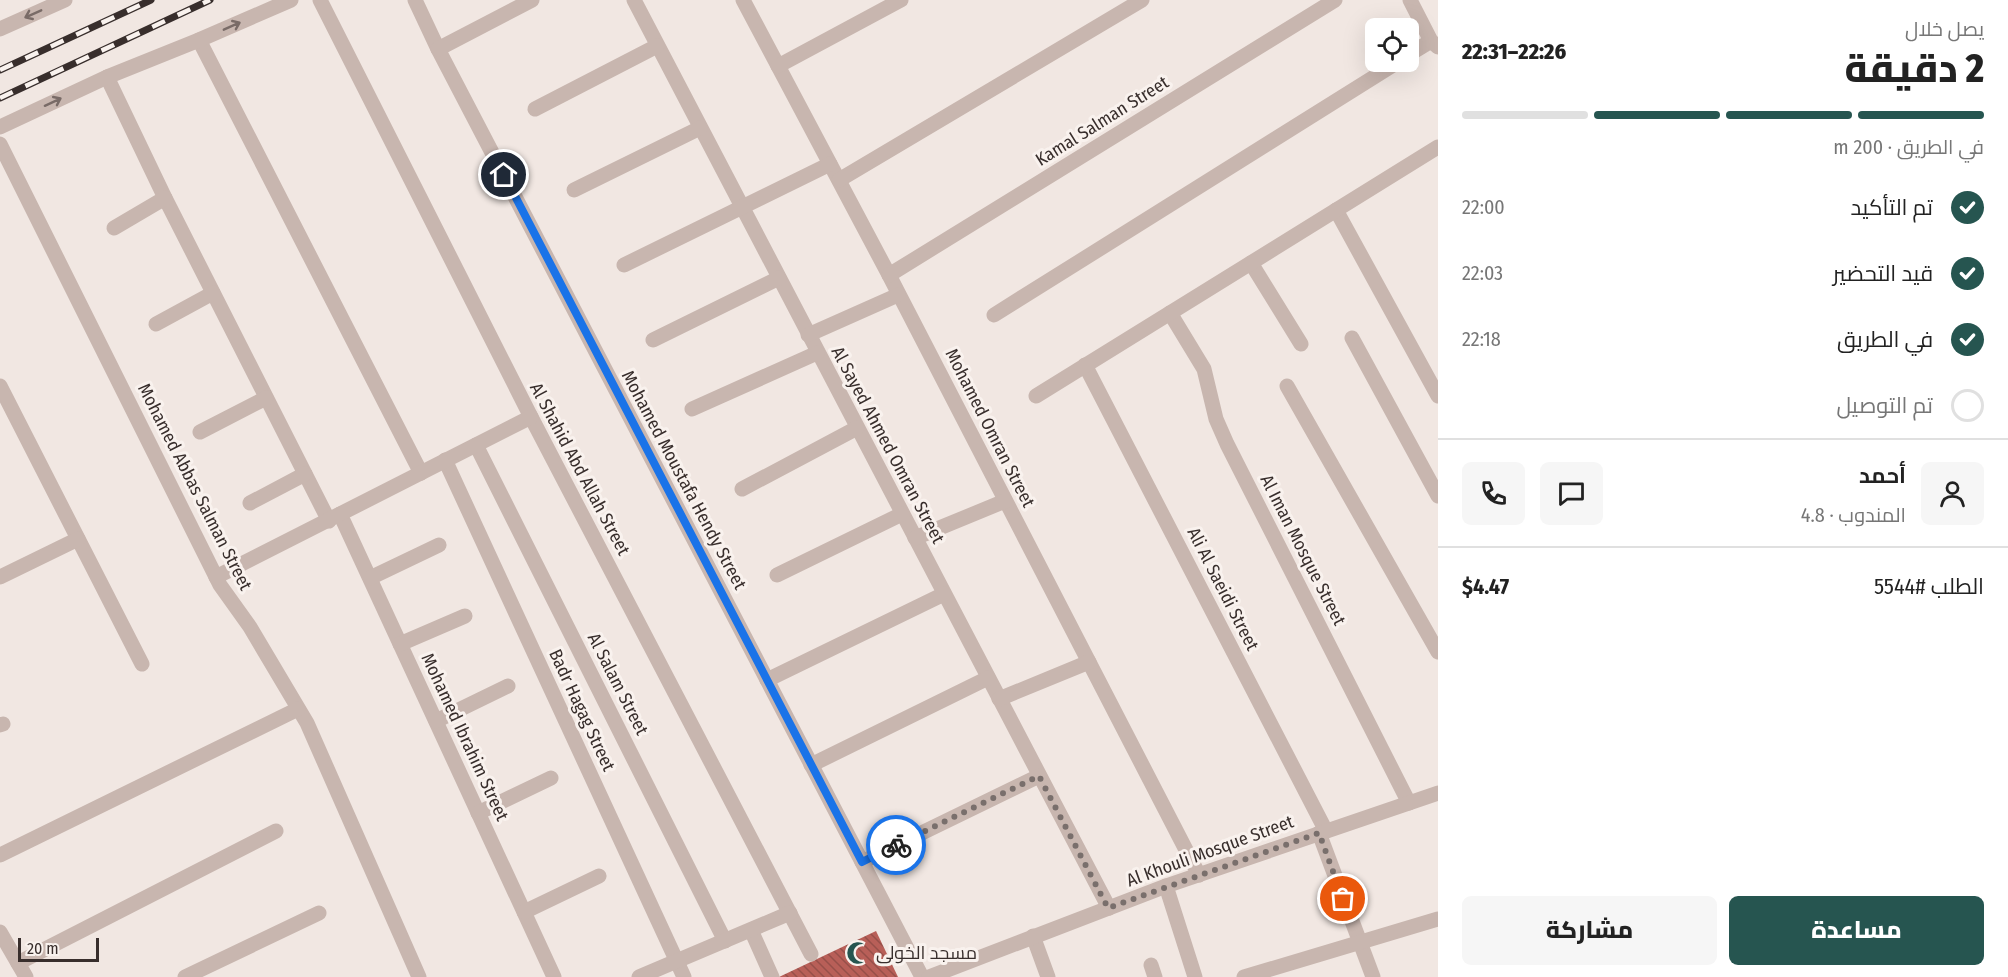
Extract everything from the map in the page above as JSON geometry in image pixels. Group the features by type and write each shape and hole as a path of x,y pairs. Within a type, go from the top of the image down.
{"street":[{"path":"0,28 65,0"},
{"path":"0,127 107,77 291,0"},
{"name":"Al Shahid Abd Allah Street","path":"320,0 531,417 811,954"},
{"name":"Mohamed Moustafa Hendy Street","path":"415,0 438,49 922,977"},
{"path":"438,49 532,0"},
{"name":"Al Sayed Ahmed Omran Street","path":"634,0 1108,908"},
{"name":"Mohamed Omran Street","path":"743,0 889,275 1199,875"},
{"path":"778,66 875,6 901,0"},
{"path":"838,180 1142,0"},
{"name":"Kamal Salman Street","path":"889,275 1335,0"},
{"path":"1410,0 1435,44 1419,51"},
{"path":"200,40 421,473"},
{"path":"535,109 657,46"},
{"path":"994,315 1382,72"},
{"name":"Mohamed Ibrahim Street","path":"107,77 165,198 305,474 334,517 370,578 554,977"},
{"path":"574,190 700,128"},
{"name":"Mohamed Abbas Salman Street","path":"0,144 220,585 250,627 307,723 419,977"},
{"path":"1036,396 1438,147"},
{"path":"624,265 830,164"},
{"path":"114,228 165,198"},
{"path":"1336,210 1438,396"},
{"path":"1251,263 1301,344"},
{"path":"653,340 779,278"},
{"path":"156,324 213,293"},
{"path":"808,335 898,296"},
{"name":"Al Iman Mosque Street","path":"1170,314 1204,369 1216,419 1227,444 1409,803"},
{"path":"1352,338 1438,496"},
{"path":"692,409 818,353"},
{"name":"Ali Al Saeidi Street","path":"1085,365 1322,832 1373,977"},
{"path":"1287,386 1438,652"},
{"path":"0,387 142,664"},
{"path":"200,432 266,398"},
{"path":"216,577 531,417"},
{"path":"742,489 857,428"},
{"name":"Al Salam Street","path":"476,445 725,941"},
{"name":"Badr Hagag Street","path":"446,460 684,977"},
{"path":"250,503 305,474"},
{"path":"915,538 1005,501"},
{"path":"777,574 902,514"},
{"path":"0,577 78,539"},
{"path":"370,578 439,545"},
{"path":"767,681 944,594"},
{"path":"400,644 465,616"},
{"path":"999,699 1089,662"},
{"path":"811,765 988,678"},
{"path":"436,721 508,686"},
{"path":"0,855 298,709"},
{"path":"862,862 1039,776"},
{"path":"478,813 551,778"},
{"name":"Al Khouli Mosque Street","path":"929,977 1166,886 1438,793"},
{"path":"18,963 276,831"},
{"path":"524,912 598,876"},
{"path":"1166,886 1195,977"},
{"path":"185,977 319,913"},
{"path":"639,977 790,913"},
{"path":"1244,977 1438,919"},
{"path":"751,930 772,977"},
{"path":"1,936 26,977"},
{"path":"1033,936 1048,977"}],"building":[{"name":"مسجد الخولى","path":"876,931 898,977 779,977"}],"railway":[{"path":"0,70 151,0"},
{"path":"0,98 210,0"}],"way so far":[{"path":"896,845 1039,776 1108,908 1319,833 1343,899"}],"place":[{"name":"مسجد الخولى","path":"858,953"}],"route":[{"path":"504,175 862,862 896,845"}]}
